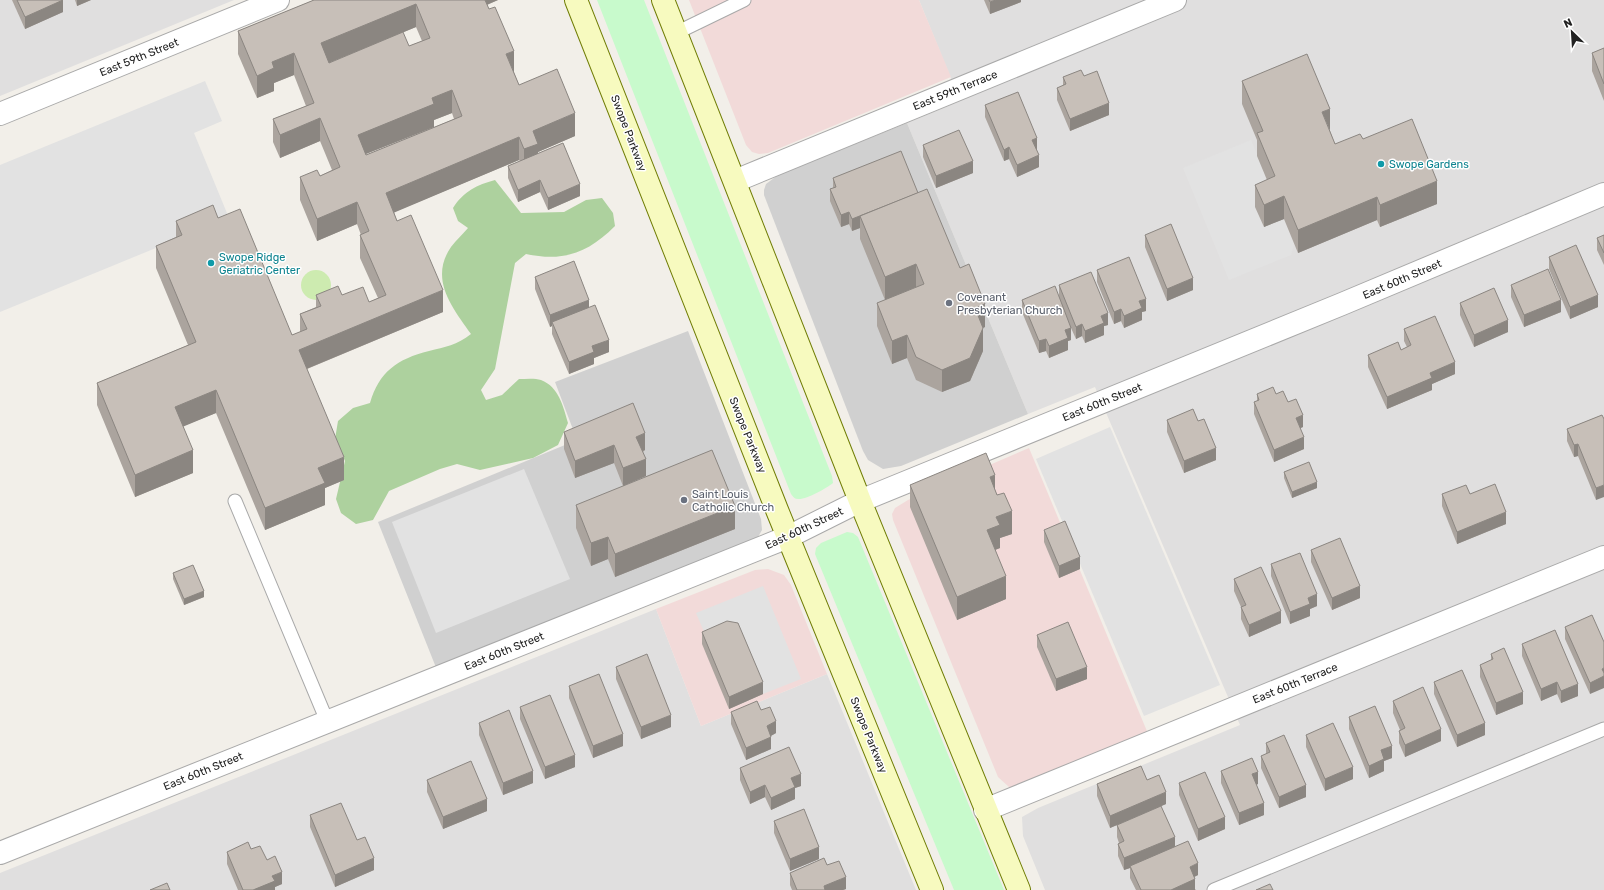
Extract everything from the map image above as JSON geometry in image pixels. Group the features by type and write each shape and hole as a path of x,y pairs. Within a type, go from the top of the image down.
{"main road":[{"name":"Swope Parkway","path":"576,0 788,537 932,890"},
{"path":"663,0 860,501 985,810 1019,890"}],"street":[{"name":"East 59th Street","path":"0,114 278,0"},
{"name":"East 59th Terrace","path":"735,181 1175,0"},
{"name":"East 60th Street","path":"0,853 788,537 860,501 1342,304 1604,194"},
{"name":"East 60th Terrace","path":"985,810 1604,557"}],"lane":[{"path":"676,33 718,6 744,0"},
{"path":"235,501 327,721"},
{"path":"1214,890 1604,729"}],"shaded area":[{"path":"0,0 234,0 0,96"},
{"path":"689,0 919,0 951,77 768,153 759,154 752,152 746,145"},
{"path":"919,0 1604,0 1604,890 1045,890 1023,836 1022,817 1038,808 1240,725 1095,387 1028,414 907,123 960,101"},
{"path":"205,81 222,121 194,133 229,218 0,312 0,165"},
{"path":"907,123 1028,414 901,466 883,469 868,460 863,451 764,195 764,190 766,184 778,175"},
{"path":"1251,140 1294,244 1291,255 1229,280 1183,168"},
{"path":"688,331 761,519 762,530 758,537 437,670 378,522 577,440 555,382"},
{"path":"1110,427 1220,685 1144,716 1036,459"},
{"path":"1029,448 1149,736 1016,788 1009,787 998,777 893,520 892,514 895,508 908,500"},
{"path":"524,469 570,579 436,633 392,522"},
{"path":"768,569 784,575 791,585 827,674 701,726 656,609 755,570"},
{"path":"763,586 801,679 763,694 738,635 708,641 696,613"},
{"path":"656,609 701,726 827,674 916,890 0,890 0,873"}],"green space":[{"path":"597,0 644,0 832,476 833,483 811,496 796,499 791,494"},
{"path":"495,180 521,213 564,212 586,200 602,198 613,213 615,226 595,243 585,249 564,256 552,257 526,254 515,263 495,369 481,390 486,400 502,395 519,379 541,380 552,387 556,392 562,404 568,423 558,445 533,458 480,470 457,464 440,469 389,491 373,520 356,524 341,513 336,499 345,461 335,439 338,421 353,408 370,403 379,383 391,368 408,358 446,347 466,338 471,334 457,314 446,292 442,270 445,259 451,247 468,228 458,221 453,208 466,193 482,184"},
{"path":"316,270 327,274 331,285 327,296 316,300 305,296 301,285 305,274"},
{"path":"847,532 853,533 858,537 1004,890 954,890 815,554 816,548 821,543"}],"building":[{"path":"17,0 63,0 25,17"},
{"name":"Swope Ridge Geriatric Center","path":"314,0 485,0 489,9 495,7 514,51 506,54 519,85 557,69 575,113 533,131 538,144 524,149 519,137 386,193 397,221 411,215 443,290 299,350 344,457 318,468 325,483 265,508 216,390 175,407 193,450 135,475 97,383 196,342 156,246 182,235 176,221 213,205 218,218 240,209 292,335 307,329 300,314 321,306 316,295 338,286 342,295 363,287 369,302 386,295 360,235 369,231 357,202 317,219 300,177 317,170 320,176 340,167 320,118 280,135 273,119 314,103 294,53 272,62 274,68 257,76 238,31","holes":["416,4 430,38 409,46 403,32 329,63 321,43","452,90 462,116 366,155 358,135 434,104 432,98"]},
{"path":"1604,48 1604,84 1592,53"},
{"name":"Swope Gardens","path":"1307,54 1330,109 1322,112 1335,144 1360,134 1363,139 1412,119 1437,181 1380,205 1377,197 1298,230 1284,196 1264,205 1255,185 1275,176 1257,133 1263,131 1242,81"},
{"path":"1081,70 1084,76 1097,71 1109,103 1070,119 1057,88 1066,84 1063,77"},
{"path":"1018,92 1037,138 1032,140 1039,155 1017,165 1009,147 1004,150 985,105"},
{"path":"959,130 973,161 936,176 923,145"},
{"path":"563,143 580,184 548,198 540,180 518,190 508,166"},
{"path":"901,151 918,193 852,219 849,212 841,215 830,189 836,187 833,178"},
{"name":"Covenant Presbyterian Church","path":"927,189 960,268 969,264 985,304 975,308 983,328 970,358 942,370 916,357 907,335 892,341 877,303 924,284 916,264 885,277 860,216"},
{"path":"1171,224 1193,278 1167,289 1145,235"},
{"path":"1604,235 1604,253 1597,238"},
{"path":"1576,245 1598,295 1570,307 1549,257"},
{"path":"1129,257 1146,299 1139,301 1142,308 1124,316 1121,309 1114,312 1097,270"},
{"path":"574,261 589,300 550,315 535,277"},
{"path":"1548,269 1561,300 1524,315 1511,285"},
{"path":"1091,272 1108,313 1101,316 1104,323 1085,331 1082,324 1076,327 1059,285"},
{"path":"1055,286 1071,328 1065,330 1068,338 1049,346 1046,339 1039,341 1022,300"},
{"path":"1494,288 1508,320 1474,335 1460,303"},
{"path":"595,305 609,340 592,346 594,352 569,362 552,322"},
{"path":"1435,316 1455,362 1430,373 1432,378 1387,397 1368,355 1398,342 1401,350 1411,345 1404,329"},
{"path":"1273,387 1276,394 1283,391 1288,402 1296,399 1303,415 1296,418 1304,437 1274,450 1254,402 1259,400 1257,394"},
{"path":"633,403 645,433 636,437 646,459 623,468 614,445 575,461 564,432"},
{"path":"1193,409 1198,421 1204,419 1216,448 1184,461 1167,420"},
{"path":"1602,415 1604,419 1604,485 1596,488 1578,444 1574,445 1567,429"},
{"path":"712,450 735,506 615,554 608,537 591,543 576,505"},
{"path":"986,453 995,475 990,477 997,495 1004,493 1012,511 996,517 1000,525 987,530 1006,576 957,597 910,485"},
{"path":"1309,462 1317,482 1292,492 1284,472"},
{"path":"1495,484 1506,512 1457,532 1442,494 1466,485 1470,494"},
{"path":"1065,521 1080,557 1059,566 1044,530"},
{"path":"1340,538 1360,586 1332,598 1311,550"},
{"path":"1300,553 1317,594 1308,598 1310,604 1290,612 1271,564"},
{"path":"193,565 204,591 184,599 173,573"},
{"path":"1261,567 1281,611 1249,625 1241,607 1246,605 1234,579"},
{"path":"1592,615 1604,642 1604,668 1602,669 1604,676 1590,683 1565,627"},
{"path":"727,621 738,623 763,682 729,697 702,632"},
{"path":"1068,622 1087,667 1056,679 1037,635"},
{"path":"1555,630 1578,684 1561,691 1557,682 1541,689 1522,644"},
{"path":"1504,648 1523,692 1496,703 1480,665 1493,659 1491,654"},
{"path":"647,654 671,715 641,727 616,667"},
{"path":"1462,670 1485,723 1457,735 1434,682"},
{"path":"599,674 623,734 593,746 569,686"},
{"path":"1423,687 1441,729 1405,745 1399,731 1405,728 1393,701"},
{"path":"550,695 575,755 545,767 520,707"},
{"path":"757,701 761,710 770,707 776,721 767,726 771,737 746,748 731,712"},
{"path":"1375,706 1392,746 1381,750 1384,759 1369,766 1349,717"},
{"path":"509,710 533,771 503,783 479,723"},
{"path":"1333,723 1353,767 1325,779 1306,735"},
{"path":"1284,735 1306,785 1279,797 1261,756 1270,752 1266,743"},
{"path":"789,747 801,774 791,778 795,787 771,798 765,785 750,792 740,768"},
{"path":"1252,758 1258,772 1252,774 1264,803 1239,813 1221,771"},
{"path":"471,761 487,799 443,817 427,780"},
{"path":"1141,766 1147,780 1159,775 1166,792 1110,816 1097,784"},
{"path":"1205,772 1225,817 1198,829 1179,783"},
{"path":"341,803 357,840 365,837 374,858 335,875 310,815"},
{"path":"1161,806 1175,837 1124,858 1118,844 1124,841 1117,825"},
{"path":"804,809 819,847 790,859 774,821"},
{"path":"1188,841 1198,863 1190,867 1195,879 1171,890 1141,890 1130,866"},
{"path":"248,842 251,849 260,846 267,860 275,856 282,872 272,876 275,881 253,890 243,890 227,852"},
{"path":"824,858 827,865 839,861 846,877 824,886 825,890 797,890 790,873"},
{"path":"167,883 170,890 150,890"},
{"path":"1270,884 1273,890 1256,890"}],"place":[{"name":"Swope Gardens","path":"1381,164"},
{"name":"Swope Ridge Geriatric Center","path":"211,263"},
{"name":"Covenant Presbyterian Church","path":"949,303"},
{"name":"Saint Louis Catholic Church","path":"684,500"}]}
